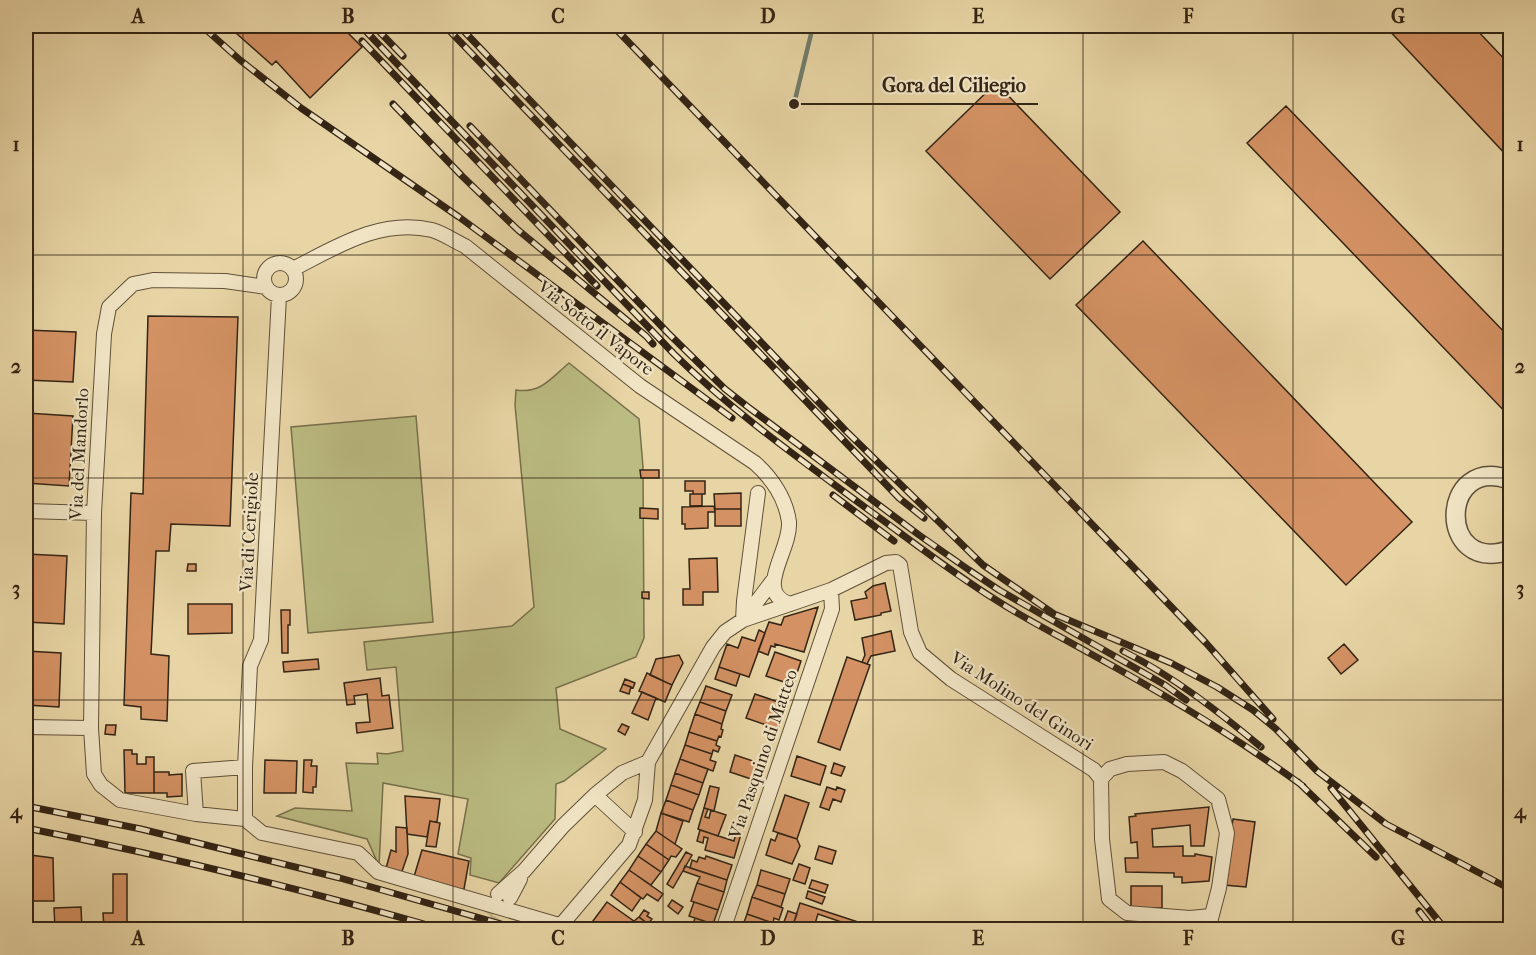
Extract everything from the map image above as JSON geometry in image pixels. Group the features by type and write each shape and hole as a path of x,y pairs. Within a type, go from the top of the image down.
{"street":[{"name":"Via Sotto il Vapore","path":"293,269 352,239 377,231 402,226 433,231 465,246 640,386 755,463 767,474 785,506 789,522 788,539 774,579 743,620"},
{"path":"276,264 293,269 296,279 295,287 285,295 279,296 269,292 264,278 265,272 276,264"},
{"name":"Via del Mandorlo","path":"225,281 265,272"},
{"name":"Via del Mandorlo","path":"196,814 120,800 101,785 94,774 91,728 94,513 104,334 109,307 132,284 153,280 225,281 266,287"},
{"name":"Via di Cerigiole","path":"245,819 250,666 261,640 279,296"},
{"path":"1507,554 1480,552 1463,540 1455,524 1455,510 1462,493 1480,478 1502,477 1510,480"},
{"path":"743,620 758,493"},
{"path":"26,512 94,513"},
{"name":"Via Molino del Ginori","path":"831,590 886,563 896,562 900,565 911,632 920,653 951,679 1094,770 1101,778 1102,839 1109,899 1127,913 1190,918 1209,923 1219,888 1227,833 1218,799 1182,771 1164,762 1127,764 1110,769 1101,778"},
{"path":"774,579 773,590 777,597 790,604"},
{"path":"562,924 629,845 645,800 648,762 713,647 725,632 743,620 831,590"},
{"name":"Via Pasquino di Matteo","path":"723,930 832,609 831,590"},
{"path":"26,727 91,728"},
{"path":"504,896 563,826 595,795 622,772 648,762"},
{"path":"245,767 193,771 196,814 245,819 262,833 358,853 378,872 562,924 576,930"},
{"path":"595,795 635,832"}],"green space":[{"path":"569,363 639,419 643,467 644,638 636,657 556,688 560,729 606,749 564,781 556,784 555,819 499,883 470,875 471,858 458,854 468,799 383,783 379,866 367,839 277,816 295,808 352,811 346,763 378,764 377,753 403,751 396,667 367,670 364,642 512,626 534,607 515,405 516,390 532,390 545,384"},
{"path":"416,416 433,622 308,633 291,427"}],"building":[{"path":"228,26 341,26 362,47 310,98 276,61 272,65"},
{"path":"1385,26 1473,26 1510,65 1510,159"},
{"path":"996,83 1120,212 1050,279 926,151"},
{"path":"1286,106 1510,338 1510,417 1247,143"},
{"path":"1143,241 1412,522 1346,585 1076,305"},
{"path":"26,255 30,255 29,273 26,273"},
{"path":"148,316 238,317 230,526 171,524 169,551 156,551 151,654 169,656 167,721 141,719 141,707 124,705 131,493 143,494"},
{"path":"26,330 76,332 73,382 26,380"},
{"path":"26,413 73,416 69,486 26,483"},
{"path":"640,470 659,470 659,478 641,478"},
{"path":"685,481 705,481 705,494 685,491"},
{"path":"741,493 741,509 715,509 714,494"},
{"path":"690,494 702,494 702,506 690,506"},
{"path":"714,506 715,512 708,512 708,528 685,529 685,524 682,524 682,507"},
{"path":"640,508 658,509 658,519 640,518"},
{"path":"715,509 741,509 741,526 715,526"},
{"path":"26,554 67,556 64,624 26,622"},
{"path":"717,558 718,592 703,592 703,605 683,605 683,589 690,589 689,559"},
{"path":"188,564 196,564 196,571 187,571"},
{"path":"885,583 891,611 855,620 851,601 867,598 865,592 873,586"},
{"path":"642,592 649,592 649,599 642,598"},
{"path":"188,604 232,604 232,633 188,634"},
{"path":"818,607 804,652 775,644 775,647 771,646 768,655 758,651 769,622 781,625 784,617"},
{"path":"281,610 290,610 288,653 282,653"},
{"path":"759,630 765,633 749,677 719,667 727,644 738,648 742,637 755,641"},
{"path":"891,631 895,651 871,656 867,664 862,662 865,655 862,638"},
{"path":"1344,644 1358,660 1341,674 1328,658"},
{"path":"26,651 61,653 59,707 26,705"},
{"path":"775,652 801,661 793,685 766,676"},
{"path":"679,655 683,663 672,685 650,675 656,659"},
{"path":"847,657 870,665 840,750 818,742"},
{"path":"318,659 319,669 284,672 283,662"},
{"path":"719,667 740,674 736,686 715,679"},
{"path":"647,673 672,685 665,702 639,691"},
{"path":"380,678 382,696 389,695 393,728 357,733 356,723 370,722 367,694 354,696 355,704 347,705 344,683"},
{"path":"625,679 635,683 633,688 623,684"},
{"path":"623,684 631,687 629,694 620,691"},
{"path":"706,686 732,695 726,711 700,702"},
{"path":"642,692 656,698 648,720 632,713"},
{"path":"755,694 787,705 778,729 746,718"},
{"path":"700,702 726,711 722,724 695,714"},
{"path":"695,714 722,724 721,737 719,736 717,741 689,732"},
{"path":"622,724 629,727 625,735 618,731"},
{"path":"106,725 116,725 115,735 105,734"},
{"path":"689,732 717,741 716,745 720,747 718,752 713,750 712,754 685,745"},
{"path":"685,745 712,754 710,760 716,762 713,771 680,759"},
{"path":"124,750 132,750 132,754 137,754 137,764 146,764 146,757 154,757 154,793 125,793"},
{"path":"735,755 765,765 760,782 730,772"},
{"path":"797,756 826,766 820,785 791,776"},
{"path":"680,759 708,769 703,783 675,773"},
{"path":"265,760 297,761 296,793 264,793"},
{"path":"304,760 312,760 311,766 317,766 316,787 313,787 313,793 303,792"},
{"path":"834,763 845,767 841,776 831,773"},
{"path":"154,772 169,772 169,775 182,774 182,796 167,797 167,793 154,793"},
{"path":"675,773 703,783 699,795 671,785"},
{"path":"671,785 699,795 693,810 666,800"},
{"path":"710,786 719,788 714,811 704,808"},
{"path":"827,787 845,790 841,802 833,799 829,810 820,807"},
{"path":"785,795 809,803 797,839 773,831"},
{"path":"405,796 440,799 437,822 430,821 427,837 407,834"},
{"path":"666,800 693,810 689,822 661,813"},
{"path":"1209,807 1204,846 1191,846 1190,825 1152,829 1153,847 1183,846 1183,856 1195,856 1195,854 1212,857 1209,881 1182,883 1182,877 1174,877 1174,873 1126,872 1125,858 1138,858 1137,842 1131,843 1129,817 1136,816 1135,814"},
{"path":"704,808 708,809 705,817 709,818 711,810 726,815 718,836 698,829"},
{"path":"661,813 683,821 675,844 656,831"},
{"path":"1233,819 1255,822 1246,887 1224,885"},
{"path":"430,821 440,823 436,847 426,846"},
{"path":"396,827 407,828 408,854 400,877 385,872 391,850 396,852"},
{"path":"700,830 734,841 736,833 741,834 734,858 705,850 708,838 704,837 703,843 697,841"},
{"path":"656,831 682,849 676,857 671,856 669,860 646,844"},
{"path":"778,833 797,839 800,846 792,864 766,855 771,839 775,841"},
{"path":"646,844 669,860 661,872 638,856"},
{"path":"819,846 836,851 832,864 815,859"},
{"path":"422,850 469,861 464,889 452,891 413,880"},
{"path":"686,852 692,855 673,888 667,884"},
{"path":"30,855 53,858 54,901 32,901"},
{"path":"638,856 661,872 651,885 629,870"},
{"path":"706,856 732,865 727,880 690,868 692,860 697,862 699,857 705,859"},
{"path":"799,864 810,868 805,884 793,880"},
{"path":"685,866 727,880 724,892 697,883 700,877 683,871"},
{"path":"629,870 663,894 658,901 647,894 643,899 620,882"},
{"path":"761,870 790,879 785,894 757,885"},
{"path":"113,874 127,874 127,930 104,929 103,913 113,913"},
{"path":"812,880 828,885 825,893 809,888"},
{"path":"620,882 641,898 632,911 611,895"},
{"path":"697,883 724,892 718,910 691,901"},
{"path":"757,885 785,894 781,907 752,897"},
{"path":"1131,886 1162,886 1162,908 1131,908"},
{"path":"808,891 825,897 822,904 806,898"},
{"path":"752,897 783,908 779,920 774,918 773,923 747,914"},
{"path":"672,900 683,907 678,914 668,906"},
{"path":"607,902 634,921 639,917 656,930 595,930 590,925"},
{"path":"694,902 718,910 713,924 689,916"},
{"path":"800,903 858,922 856,927 818,914 813,930 805,930 793,925"},
{"path":"81,907 82,930 34,930 55,928 54,908"},
{"path":"644,910 652,919 648,924 639,917"},
{"path":"788,911 797,914 791,930 781,930"},
{"path":"747,914 773,923 771,930 742,928"},
{"path":"695,918 713,924 711,930 700,929 693,925"}],"waterway":[{"path":"794,104 813,26"}],"tunnel":[{"path":"474,930 496,896"},
{"path":"490,930 508,901"}],"railway":[{"path":"202,26 240,60 301,108 459,217 732,418"},
{"path":"361,26 674,354 743,415 946,567 979,589 1199,717 1252,750 1303,786"},
{"path":"374,26 403,56"},
{"path":"445,26 899,498 924,518"},
{"path":"459,26 846,431 983,565 1054,614 1171,663 1217,687 1253,710 1276,729 1317,771 1386,824 1510,889"},
{"path":"613,26 1206,643 1273,719"},
{"path":"362,41 597,286"},
{"path":"393,104 518,230 653,344"},
{"path":"470,126 668,333 725,389 969,570 999,590 1165,685 1186,700"},
{"path":"833,495 894,541"},
{"path":"1123,651 1195,695 1261,747"},
{"path":"1298,782 1376,857"},
{"path":"1331,788 1446,930"},
{"path":"26,806 141,829 340,878 522,930"},
{"path":"26,828 236,874 445,930"},
{"path":"1419,911 1434,930"}],"place":[{"name":"Gora del Ciliegio","path":"794,104"}]}
